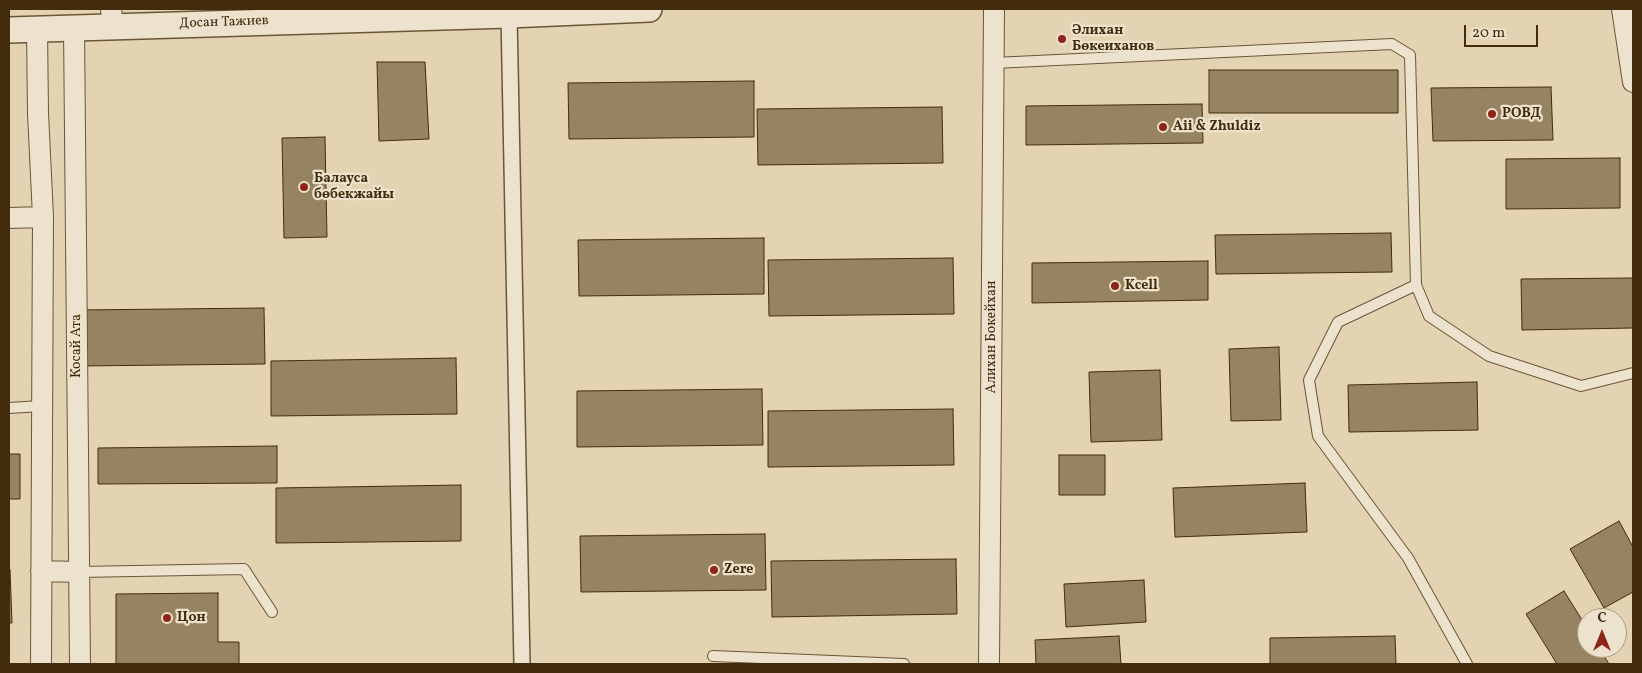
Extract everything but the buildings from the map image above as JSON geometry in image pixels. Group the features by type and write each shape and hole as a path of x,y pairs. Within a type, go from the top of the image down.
{"street":[{"name":"Досан Тажиев","path":"9,30 74,28 112,17 509,15 649,9"},
{"name":"Алихан Бокейхан","path":"989,664 994,9"},
{"path":"1622,9 1633,82"},
{"path":"509,15 522,664"},
{"name":"Косай Ата","path":"74,28 80,664"},
{"path":"37,29 43,217 41,664"},
{"path":"9,218 43,217"},
{"path":"42,571 79,572"}],"lane":[{"path":"994,63 1392,44 1410,55 1416,285 1428,316 1489,356 1581,386 1633,373"},
{"path":"1416,285 1338,322 1309,380 1318,436 1408,558 1467,664"},
{"path":"9,408 42,406"},
{"path":"79,572 244,569 272,612"},
{"path":"713,656 904,664"}],"place":[{"name":"Әлихан Бөкеиханов","path":"1062,39"},
{"name":"РОВД","path":"1492,114"},
{"name":"Aii & Zhuldiz","path":"1163,127"},
{"name":"Балауса бөбекжайы","path":"304,187"},
{"name":"Kcell","path":"1115,286"},
{"name":"Zere","path":"714,570"},
{"name":"Цон","path":"167,618"}]}
